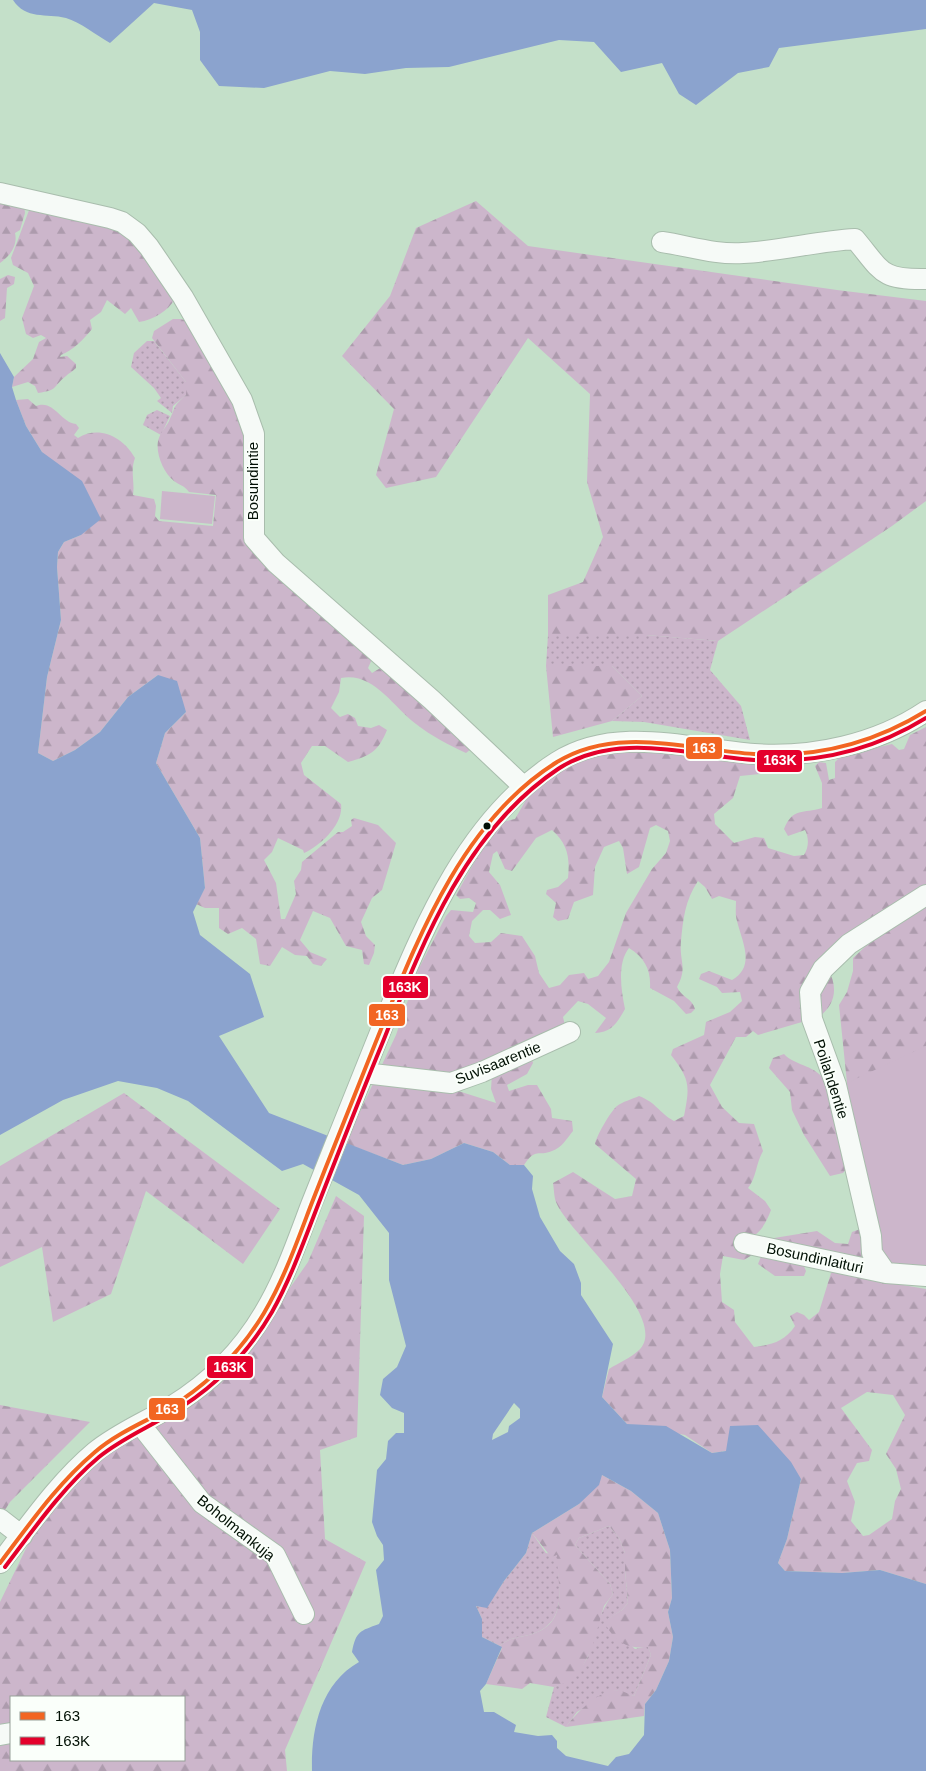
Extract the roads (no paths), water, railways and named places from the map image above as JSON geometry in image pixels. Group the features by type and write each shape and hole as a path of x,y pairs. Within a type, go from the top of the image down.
{"street":[{"name":"Bosundintie","path":"0,193 122,222 137,233 150,247 184,297 232,380 250,419 255,453 254,538 276,564 432,700 524,788"},
{"path":"662,242 707,251 742,253 855,239 875,267 886,276 907,280 926,279"},
{"path":"0,1563 82,1464 96,1451 203,1385 243,1345 256,1327 276,1289 403,976 456,872 482,831 524,788 570,755 589,747 608,743 644,742 756,754 810,752 873,739 890,732 926,711"},
{"name":"Poilahdentie","path":"886,1272 872,1253 871,1236 848,1130 836,1085 812,1019 810,992 823,969 849,944 926,895"},
{"name":"Suvisaarentie","path":"364,1072 451,1083 482,1072 570,1032"},
{"name":"Bosundinlaituri","path":"744,1243 886,1272"},
{"path":"886,1272 926,1276"},
{"name":"Boholmankuja","path":"140,1424 202,1503 275,1555 304,1614"},
{"path":"0,1519 22,1536"}],"water":[{"path":"13,0 926,0 926,29 779,48 769,67 738,73 696,105 679,94 662,63 621,72 594,42 559,40 449,67 406,68 365,74 330,71 264,88 219,86 200,60 200,32 192,10 154,3 110,43 66,18 37,15 24,11"},
{"path":"0,353 14,377 12,387 26,426 42,452 82,481 101,519 81,535 64,542 58,552 57,567 61,620 47,677 38,753 53,761 75,750 100,732 128,697 158,675 177,681 186,712 165,733 156,763 200,838 205,888 193,912 200,935 250,974 264,1017 219,1036 269,1113 403,1165 431,1159 464,1143 493,1152 510,1165 524,1165 533,1176 532,1189 540,1217 560,1251 574,1264 581,1283 581,1295 613,1344 602,1397 627,1424 666,1426 712,1453 726,1451 730,1426 758,1425 791,1462 801,1479 787,1539 778,1563 785,1571 842,1573 880,1570 926,1584 926,1771 312,1771 313,1740 320,1709 335,1683 346,1671 359,1662 352,1652 357,1636 363,1630 379,1624 383,1616 376,1570 384,1560 383,1545 377,1536 372,1522 377,1470 386,1459 388,1441 396,1433 404,1433 404,1413 392,1408 380,1395 383,1379 397,1367 406,1346 389,1280 389,1233 359,1195 303,1164 282,1171 188,1101 157,1088 118,1081 63,1100 0,1135","holes":["514,1403 520,1409 520,1418 509,1426 508,1432 492,1440 493,1434","602,1475 631,1491 658,1513 670,1550 672,1598 668,1612 673,1637 669,1661 656,1690 645,1704 644,1735 629,1754 616,1757 608,1766 566,1756 557,1748 557,1741 552,1735 538,1736 514,1732 516,1725 494,1712 484,1712 480,1691 486,1684 502,1647 482,1637 482,1619 476,1606 487,1608 504,1581 526,1553 532,1533 579,1504 599,1485"]}]}
